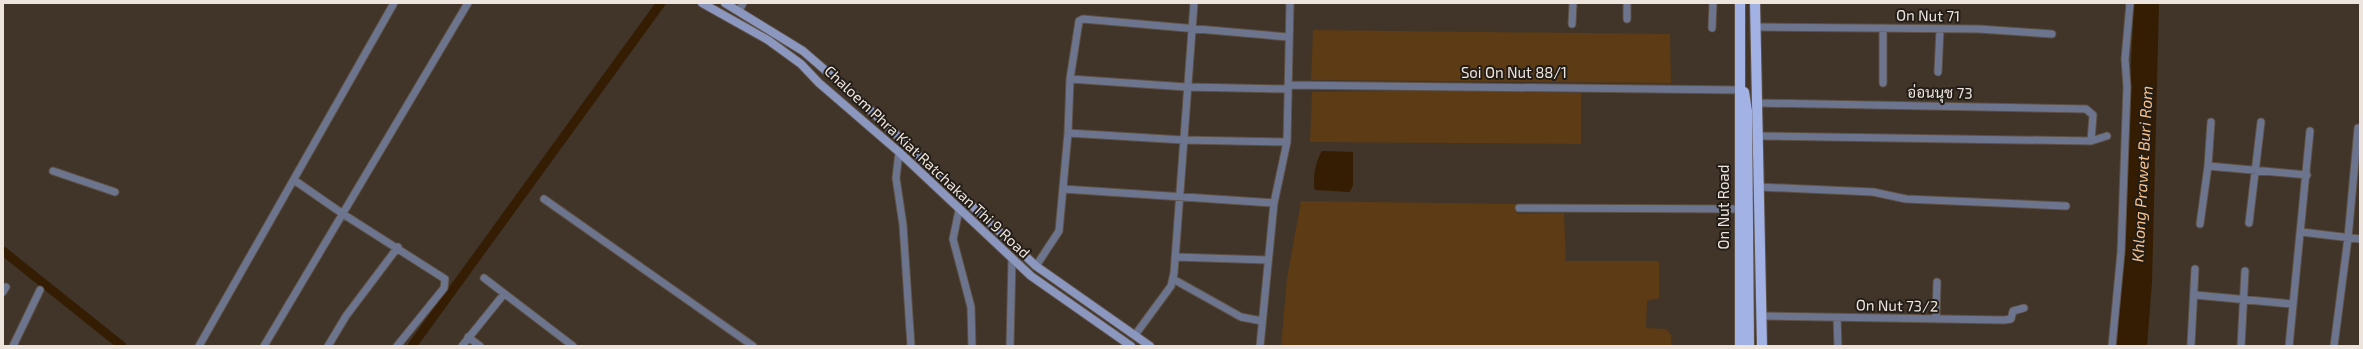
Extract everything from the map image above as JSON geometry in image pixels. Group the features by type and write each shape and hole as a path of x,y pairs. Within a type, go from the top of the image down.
{"main road":[{"name":"Chaloem Phra Kiat Ratchakan Thi 9 Road","path":"702,3 768,40 801,64 819,83 899,152 1012,259 1050,290 1131,346"},
{"name":"Chaloem Phra Kiat Ratchakan Thi 9 Road","path":"725,3 803,51 854,95 1036,266 1092,307 1150,346"},
{"name":"On Nut Road","path":"1740,3 1740,346"},
{"name":"On Nut Road","path":"1755,3 1762,346"},
{"name":"On Nut Road","path":"1741,68 1747,111 1749,346"},
{"name":"On Nut Road","path":"1747,111 1757,72"}],"street":[{"path":"199,346 394,3"},
{"path":"264,346 468,3"},
{"path":"739,11 743,3"},
{"path":"1135,335 1171,286 1173,279 1180,198 1186,86 1194,3"},
{"path":"1260,346 1274,203 1287,142 1288,37 1290,3"},
{"path":"1572,24 1573,3"},
{"path":"1627,3 1627,19"},
{"path":"1712,28 1713,3"},
{"path":"2112,346 2122,252 2127,87 2125,59 2130,3"},
{"path":"1036,266 1059,231 1068,133 1070,79 1077,24 1081,19 1288,37"},
{"name":"On Nut 71","path":"1755,27 1940,29 2052,34"},
{"path":"1883,28 1883,83"},
{"path":"1938,72 1940,29"},
{"name":"Soi On Nut 88/1","path":"1070,79 1186,86 1739,90"},
{"name":"อ่อนนุช 73","path":"1758,103 2086,109 2092,112 2093,115 2091,141"},
{"path":"2200,224 2208,166 2211,122"},
{"path":"2249,223 2261,122"},
{"path":"2334,346 2348,238 2358,128"},
{"path":"2288,346 2307,175 2310,131"},
{"path":"1068,133 1183,140 1287,142"},
{"path":"1758,136 2091,141 2107,136"},
{"path":"899,152 896,178 903,225 911,346"},
{"path":"2208,166 2307,175"},
{"path":"53,171 114,192"},
{"path":"294,180 343,214 442,275 446,282 397,346"},
{"path":"1759,187 1873,192 1906,199 2066,206"},
{"path":"1063,189 1180,198 1274,203"},
{"path":"544,199 753,346"},
{"path":"1519,208 1739,209"},
{"path":"959,210 953,239 970,307 972,346"},
{"path":"2300,232 2360,239"},
{"path":"328,346 346,316 398,248"},
{"path":"1175,257 1268,260"},
{"path":"1010,346 1012,259"},
{"path":"2191,344 2195,294 2195,268"},
{"path":"2241,346 2245,271"},
{"path":"484,278 573,346"},
{"path":"1173,279 1241,317 1262,321"},
{"path":"1936,319 1937,282"},
{"path":"13,346 40,290"},
{"path":"462,346 504,294"},
{"path":"2195,294 2292,304"},
{"name":"On Nut 73/2","path":"1761,316 2011,319 2013,311 2024,308"},
{"path":"1837,318 1838,346"},
{"path":"468,338 480,346"}],"shaded area":[{"path":"1313,30 1670,34 1671,83 1311,80"},
{"path":"1462,90 1581,93 1581,144 1310,142 1312,92"},
{"path":"1301,201 1516,204 1517,214 1564,213 1566,261 1659,261 1659,298 1647,301 1646,328 1666,329 1671,335 1671,346 1281,346 1287,278"}],"water":[{"name":"Khlong Prawet Buri Rom","path":"2134,3 2159,3 2152,282 2147,346 2117,346"},
{"path":"1322,151 1353,152 1353,185 1350,192 1315,190 1315,170"}],"waterway":[{"path":"412,346 661,3"},
{"path":"3,251 122,346"}]}
